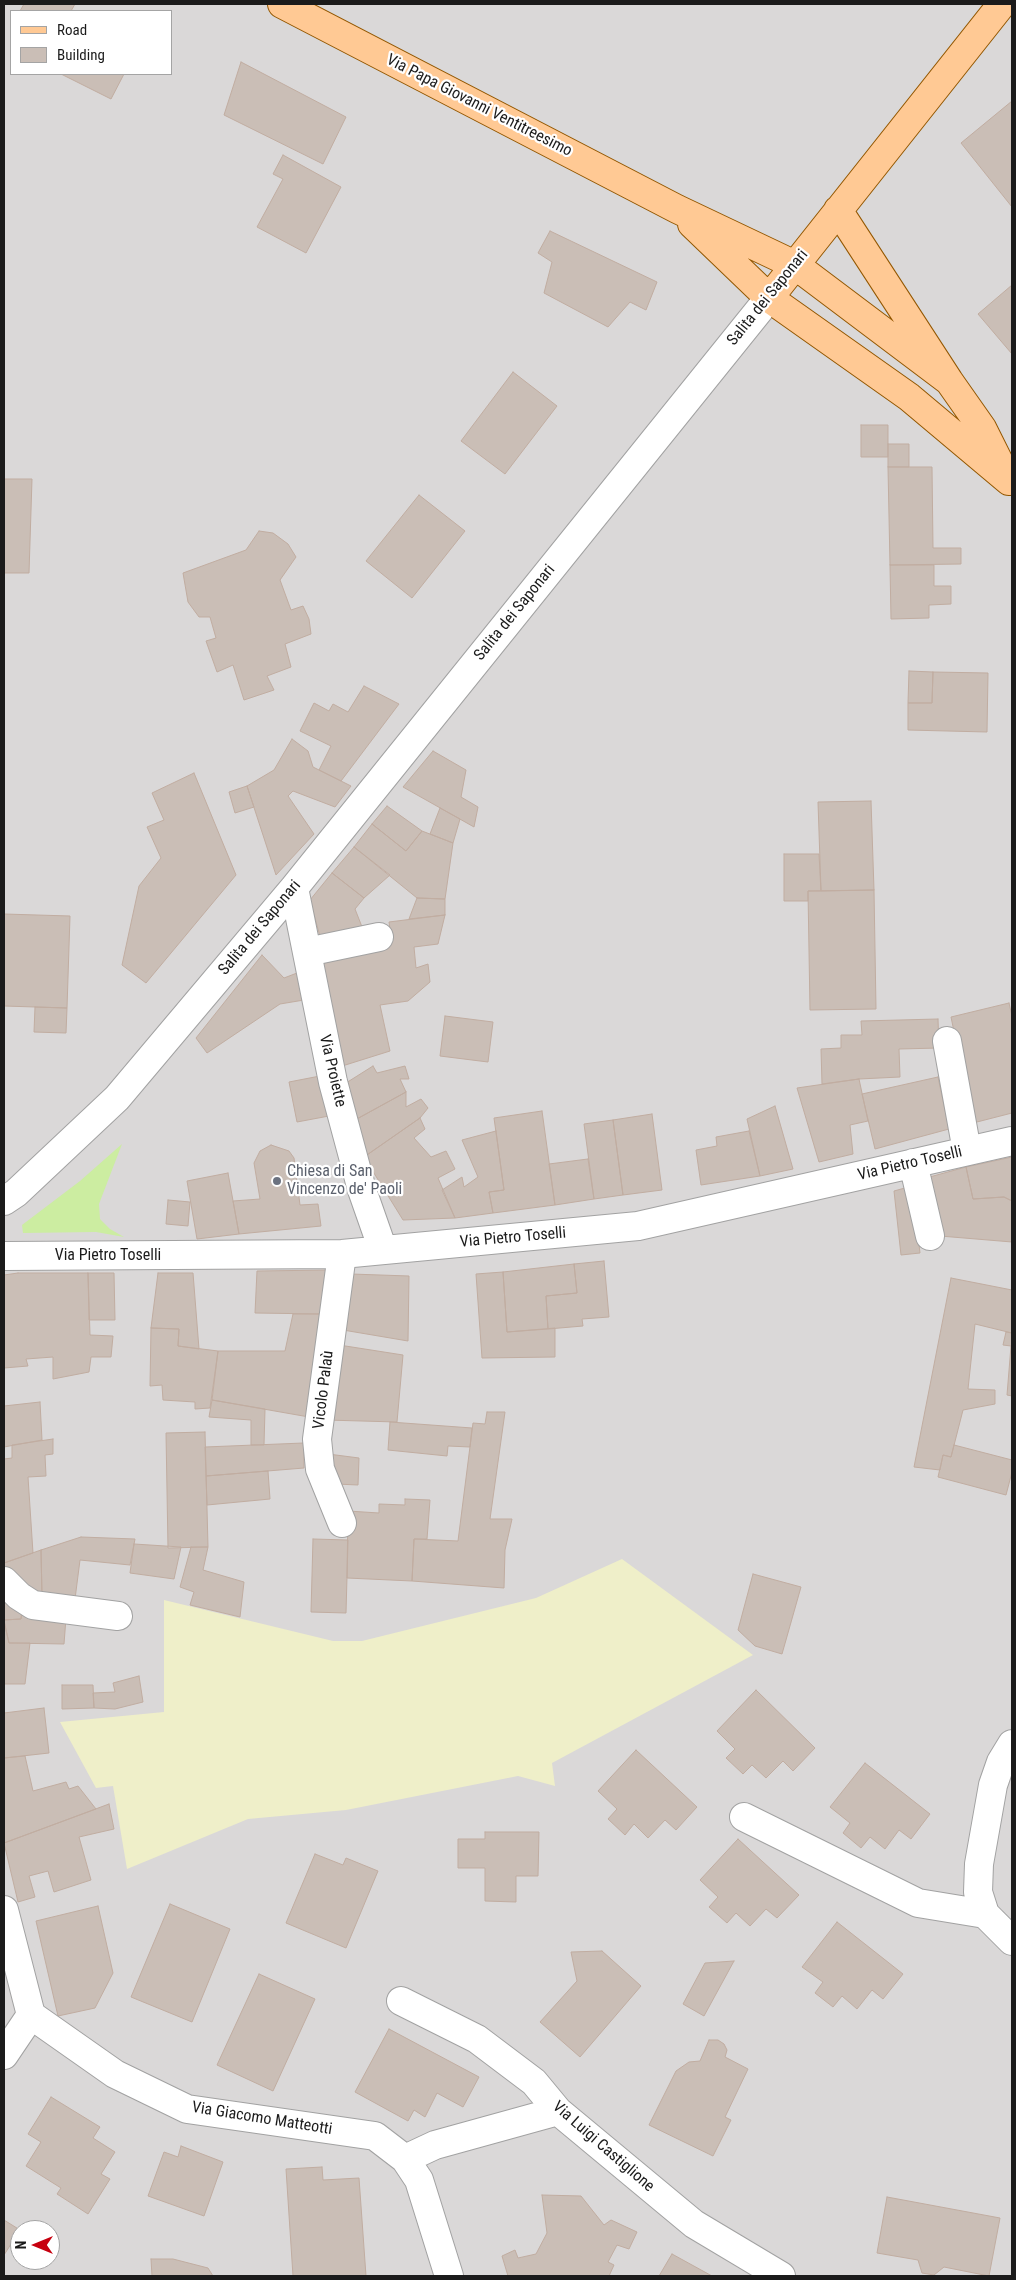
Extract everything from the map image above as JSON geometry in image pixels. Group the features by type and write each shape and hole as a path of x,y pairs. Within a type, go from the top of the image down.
{"main road":[{"name":"Via Papa Giovanni Ventitreesimo","path":"282,4 677,209"},
{"name":"Salita dei Saponari","path":"769,298 1001,4"},
{"path":"677,209 795,265 949,381"},
{"path":"677,209 769,298 909,397 1010,486"},
{"path":"838,210 949,381 982,428 1010,486"}],"street":[{"name":"Salita dei Saponari","path":"4,1201 16,1193 117,1098 294,888 769,298"},
{"name":"Via Proiette","path":"294,888 333,1082 362,1190 383,1250"},
{"path":"307,952 379,937"},
{"path":"947,1041 967,1151"},
{"name":"Via Pietro Toselli","path":"4,1256 342,1254 638,1226 1012,1141"},
{"path":"913,1164 930,1236"},
{"name":"Vicolo Palaù","path":"342,1254 317,1439 320,1469 342,1523"},
{"path":"4,1581 19,1596 32,1605 118,1616"},
{"path":"1012,1744 1001,1762 993,1785 979,1864 978,1892 985,1914 1012,1941"},
{"path":"744,1817 918,1903 985,1914"},
{"path":"4,1910 31,2015 4,2055"},
{"name":"Via Luigi Castiglione","path":"401,2001 477,2039 534,2082 558,2111 694,2224 781,2276"},
{"name":"Via Giacomo Matteotti","path":"31,2015 115,2074 187,2109 375,2136 404,2159 419,2180 449,2276"},
{"path":"404,2159 435,2146 558,2111"}],"shaded area":[{"path":"4,4 1012,4 1012,2276 4,2276"}],"green space":[{"path":"122,1144 99,1204 100,1219 110,1229 124,1237 96,1232 23,1233 22,1225 80,1181"},
{"path":"622,1559 753,1655 552,1763 555,1786 518,1776 346,1810 248,1819 127,1869 113,1786 96,1788 60,1722 164,1712 164,1600 333,1641 362,1641 536,1598"}],"building":[{"path":"24,4 75,4 72,10 21,10"},
{"path":"241,62 346,117 323,164 224,115"},
{"path":"63,75 123,75 111,99"},
{"path":"1012,101 1012,207 961,143"},
{"path":"283,155 341,187 306,253 257,227 283,179 273,174"},
{"path":"550,231 657,282 646,310 630,302 608,327 544,293 552,262 538,253"},
{"path":"1012,285 1012,354 978,314"},
{"path":"513,372 557,406 505,474 461,441"},
{"path":"861,425 888,425 888,457 861,457"},
{"path":"888,444 909,444 909,467 888,467"},
{"path":"888,467 932,467 933,548 961,548 961,564 890,565"},
{"path":"4,479 32,479 29,573 4,573"},
{"path":"419,495 465,531 412,598 366,561"},
{"path":"259,531 273,533 288,544 296,557 280,580 291,610 303,606 309,619 311,634 285,644 291,667 267,676 274,690 244,700 233,665 217,672 206,641 216,638 210,617 199,617 188,602 183,573 246,550"},
{"path":"890,565 934,565 934,586 951,586 951,604 929,605 929,618 891,619"},
{"path":"909,671 933,672 932,703 908,703"},
{"path":"933,672 988,673 987,732 908,730 908,703 932,703"},
{"path":"364,686 399,704 341,781 319,770 331,746 300,731 314,703 329,711 333,704 348,712"},
{"path":"292,739 308,751 313,767 351,786 335,807 293,791 288,796 314,834 276,875 247,786 274,770"},
{"path":"433,751 466,770 461,797 478,807 474,827 403,787"},
{"path":"194,773 236,875 146,983 122,965 139,886 161,858 147,827 164,820 152,793"},
{"path":"247,786 254,807 235,813 229,792"},
{"path":"871,801 874,890 821,891 818,802"},
{"path":"387,806 422,831 406,851 372,824"},
{"path":"440,808 460,819 453,843 430,834"},
{"path":"372,824 406,851 422,831 453,843 445,899 417,898 354,847"},
{"path":"354,847 390,875 364,898 332,873"},
{"path":"784,854 819,854 821,891 808,891 808,901 784,901"},
{"path":"332,873 364,898 355,909 364,932 321,940 310,900"},
{"path":"874,890 876,1009 810,1010 808,891"},
{"path":"417,898 445,899 445,915 409,919"},
{"path":"4,914 70,916 67,1008 4,1006"},
{"path":"445,915 438,944 414,947 416,968 428,964 430,982 408,1001 380,1005 390,1051 339,1067 320,958 392,942 389,922"},
{"path":"262,955 284,978 297,973 304,1000 280,1004 207,1053 196,1038"},
{"path":"1009,1003 1012,1016 1012,1113 973,1123 951,1017"},
{"path":"35,1007 67,1008 66,1033 34,1032"},
{"path":"445,1016 493,1022 488,1062 440,1056"},
{"path":"938,1019 939,1048 899,1049 900,1077 859,1079 822,1084 821,1049 841,1048 841,1035 862,1035 861,1021"},
{"path":"373,1066 377,1073 405,1066 409,1079 400,1079 406,1092 355,1120 346,1083"},
{"path":"320,1076 329,1116 297,1122 289,1082"},
{"path":"938,1077 949,1129 875,1149 862,1094"},
{"path":"859,1079 868,1121 850,1125 853,1154 819,1162 797,1088"},
{"path":"406,1092 406,1107 421,1099 428,1108 420,1118 364,1157 355,1120"},
{"path":"775,1106 793,1169 760,1176 747,1119"},
{"path":"542,1111 555,1205 493,1213 489,1192 504,1190 494,1118"},
{"path":"652,1114 662,1190 623,1195 613,1120"},
{"path":"420,1118 425,1129 414,1138 431,1157 446,1151 455,1169 438,1178 455,1218 403,1220 364,1157"},
{"path":"613,1120 623,1195 594,1199 584,1124"},
{"path":"496,1131 504,1190 489,1192 493,1213 455,1218 442,1190 462,1177 464,1187 478,1177 462,1140"},
{"path":"749,1131 760,1176 701,1185 696,1150 717,1146 716,1137"},
{"name":"Chiesa di San Vincenzo de' Paoli","path":"271,1145 289,1151 294,1158 300,1205 318,1204 321,1226 239,1234 233,1201 260,1199 254,1163 260,1151"},
{"path":"1012,1157 1012,1201 1004,1197 973,1199 966,1167"},
{"path":"588,1159 594,1199 555,1205 549,1164"},
{"path":"966,1167 973,1199 1004,1197 1012,1201 1012,1242 940,1236 926,1178"},
{"path":"228,1173 239,1234 197,1239 187,1181"},
{"path":"912,1186 920,1253 901,1255 894,1191"},
{"path":"168,1200 190,1202 188,1226 166,1224"},
{"path":"604,1261 609,1317 582,1319 583,1326 548,1329 546,1296 577,1293 574,1264"},
{"path":"574,1264 577,1293 546,1296 548,1329 507,1332 503,1272"},
{"path":"331,1270 323,1314 255,1313 257,1271"},
{"path":"503,1272 507,1332 555,1328 555,1357 482,1358 476,1274"},
{"path":"18,1273 88,1273 90,1335 113,1336 111,1357 91,1357 89,1372 53,1379 53,1357 26,1359 28,1366 4,1368 4,1275"},
{"path":"88,1273 114,1273 115,1320 89,1320"},
{"path":"158,1273 193,1273 199,1349 178,1346 179,1329 151,1328"},
{"path":"351,1274 409,1276 408,1341 343,1330"},
{"path":"951,1278 1012,1290 1012,1333 975,1324 968,1389 995,1390 995,1404 963,1410 951,1457 943,1455 940,1470 914,1467"},
{"path":"293,1314 323,1314 309,1417 212,1400 218,1351 285,1351"},
{"path":"151,1328 179,1329 178,1346 218,1351 210,1408 195,1409 195,1402 163,1400 162,1385 150,1386"},
{"path":"1006,1332 1012,1333 1012,1396 1007,1395 1011,1346 1003,1345"},
{"path":"339,1345 403,1355 397,1422 326,1420"},
{"path":"212,1400 265,1409 264,1445 251,1445 251,1420 209,1417"},
{"path":"40,1402 42,1440 4,1447 4,1406"},
{"path":"487,1412 505,1412 490,1519 512,1519 505,1550 504,1588 412,1581 414,1539 458,1541 473,1423 485,1424"},
{"path":"390,1422 472,1428 470,1447 448,1446 447,1456 388,1450"},
{"path":"205,1432 208,1547 168,1548 166,1433"},
{"path":"53,1439 53,1454 45,1455 46,1476 28,1477 33,1553 4,1563 4,1459 12,1458 12,1445"},
{"path":"304,1443 304,1468 206,1476 205,1447"},
{"path":"954,1445 1012,1460 1012,1472 1006,1495 938,1477 943,1455 951,1457"},
{"path":"328,1454 359,1458 358,1485 336,1484"},
{"path":"268,1471 270,1499 207,1505 206,1476"},
{"path":"405,1499 430,1500 427,1539 414,1539 412,1581 347,1578 348,1511 379,1513 379,1504 405,1505"},
{"path":"81,1537 135,1539 130,1565 80,1560 75,1599 42,1597 41,1550"},
{"path":"313,1539 348,1540 346,1613 311,1612"},
{"path":"134,1544 181,1547 174,1579 130,1573"},
{"path":"191,1547 208,1547 203,1570 244,1582 240,1617 190,1605 194,1592 180,1587"},
{"path":"41,1550 42,1597 4,1568 4,1563"},
{"path":"753,1574 801,1587 782,1654 755,1646 738,1630"},
{"path":"4,1593 22,1610 21,1619 4,1620"},
{"path":"22,1610 66,1618 64,1644 9,1643 4,1620 21,1619"},
{"path":"4,1622 9,1643 30,1643 25,1684 4,1684"},
{"path":"139,1676 143,1702 115,1709 94,1708 93,1693 115,1692 113,1683"},
{"path":"62,1685 93,1685 94,1708 62,1709"},
{"path":"756,1690 815,1748 793,1771 783,1761 766,1778 752,1765 743,1774 726,1758 735,1749 717,1731"},
{"path":"44,1708 49,1753 4,1758 4,1713"},
{"path":"636,1750 697,1807 676,1830 665,1820 648,1838 634,1824 625,1835 608,1819 617,1809 598,1791"},
{"path":"25,1756 33,1791 66,1782 69,1789 78,1786 96,1809 4,1843 4,1758"},
{"path":"865,1763 930,1814 911,1839 899,1830 885,1849 870,1837 861,1848 843,1833 850,1823 830,1807"},
{"path":"109,1804 114,1829 79,1837 91,1880 54,1892 48,1871 29,1876 35,1897 18,1902 4,1843"},
{"path":"485,1832 539,1832 538,1876 516,1876 516,1902 485,1901 485,1868 458,1868 458,1839 485,1839"},
{"path":"738,1839 799,1895 777,1918 766,1909 750,1926 736,1913 727,1923 709,1907 718,1897 700,1880"},
{"path":"315,1854 343,1865 346,1858 378,1871 346,1948 286,1923"},
{"path":"170,1904 230,1929 192,2022 131,1997"},
{"path":"98,1906 113,1973 95,2008 58,2016 36,1921"},
{"path":"837,1922 903,1974 883,1999 872,1990 857,2009 842,1996 833,2007 815,1993 823,1982 802,1967"},
{"path":"602,1951 641,1986 580,2057 540,2022 577,1981 571,1952"},
{"path":"734,1961 704,2016 683,2004 705,1963"},
{"path":"259,1974 315,1999 273,2091 217,2065"},
{"path":"389,2029 479,2077 463,2107 437,2093 425,2117 414,2110 408,2121 355,2092"},
{"path":"709,2040 718,2040 724,2044 727,2050 725,2057 748,2069 725,2117 731,2120 713,2156 649,2125 676,2071 689,2062 700,2061"},
{"path":"51,2097 100,2127 93,2138 115,2152 101,2174 110,2179 88,2214 57,2194 61,2188 26,2166 41,2142 28,2134"},
{"path":"181,2146 223,2162 204,2216 148,2196 164,2152 178,2157"},
{"path":"322,2167 323,2180 359,2178 366,2276 293,2276 286,2169"},
{"path":"542,2195 581,2196 604,2225 611,2220 637,2232 629,2249 617,2245 608,2262 614,2265 609,2276 508,2276 502,2256 515,2250 518,2258 536,2254 547,2233"},
{"path":"887,2197 1000,2218 989,2276 944,2267 934,2275 922,2273 918,2260 877,2253"},
{"path":"4,2220 10,2224 10,2246 4,2255"},
{"path":"672,2254 712,2276 659,2276"},
{"path":"151,2259 173,2259 208,2268 213,2276 152,2276"}],"place":[{"name":"Chiesa di San Vincenzo de' Paoli","path":"277,1181"}]}
